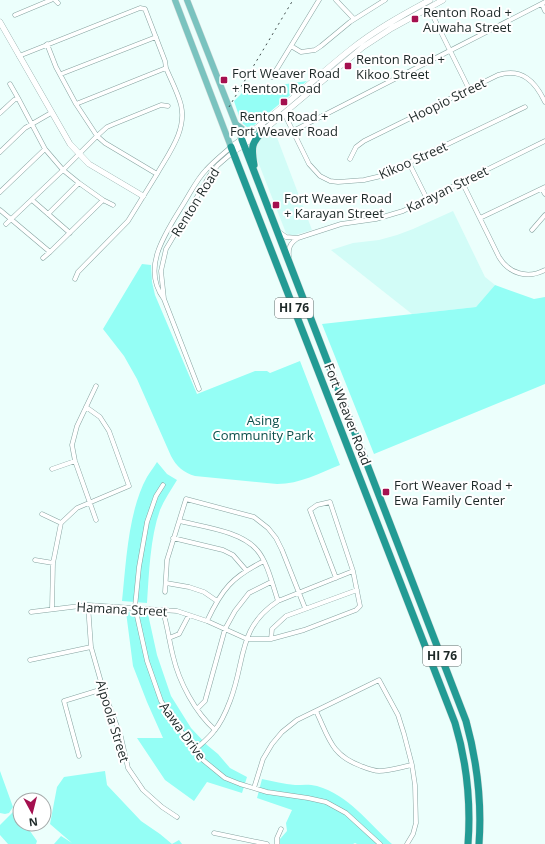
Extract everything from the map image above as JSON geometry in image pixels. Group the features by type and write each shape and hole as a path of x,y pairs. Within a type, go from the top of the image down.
{"highway":[{"path":"253,173 253,144 256,138 264,130"},
{"name":"Fort Weaver Road","path":"242,142 458,696 473,745 478,775 480,816 479,844"},
{"path":"234,150 244,155 253,173"},
{"name":"Fort Weaver Road","path":"234,150 460,738 469,797 468,844"}],"main road":[{"name":"Fort Weaver Road","path":"175,0 234,150"},
{"name":"Fort Weaver Road","path":"187,0 242,142"},
{"path":"235,123 245,131 254,130"}],"street":[{"path":"15,15 51,0"},
{"path":"272,77 319,0"},
{"path":"336,0 354,19"},
{"name":"Renton Road","path":"164,299 161,271 166,249 210,175 218,165 254,130 353,55 379,33 427,2 443,0"},
{"path":"291,46 301,52 315,50 354,19 383,1"},
{"path":"427,2 469,89"},
{"path":"293,131 543,3 545,11"},
{"path":"19,56 140,8 145,9 165,61 166,68 181,104 182,123 180,133 157,174 128,221 78,272 75,279"},
{"path":"0,22 70,144 79,155 89,164 143,196"},
{"path":"61,74 156,37"},
{"path":"47,44 76,104 97,136 105,143 157,174"},
{"path":"76,104 166,68"},
{"name":"Hoopio Street","path":"350,159 354,150 364,140 498,76 517,74 525,77 534,84 545,102"},
{"path":"10,84 45,149 63,170 102,200 113,205"},
{"name":"Renton Road","path":"242,142 264,130 284,113 310,87"},
{"path":"0,113 18,98"},
{"path":"6,224 107,127 161,105 168,106"},
{"name":"Kikoo Street","path":"284,113 311,167 320,176 330,181 342,182 370,179 381,176 525,107"},
{"path":"0,152 25,128 52,113"},
{"name":"Karayan Street","path":"298,238 341,224 391,215 545,141"},
{"path":"0,192 45,149"},
{"name":"Renton Road","path":"199,389 164,299 158,289 155,276 156,259 161,243 203,174 234,150"},
{"path":"410,163 427,199"},
{"path":"462,182 501,260 509,269 516,273 528,275 536,274 545,270"},
{"path":"48,214 79,183"},
{"path":"480,218 544,188 545,194"},
{"path":"32,200 70,233"},
{"path":"43,258 102,200"},
{"path":"0,210 50,252"},
{"path":"532,230 545,215"},
{"path":"274,227 286,237 298,238"},
{"path":"290,265 289,248 298,238"},
{"path":"96,386 77,426 72,445 75,461 91,502 96,520"},
{"path":"52,608 53,563 61,522 77,508 129,486 109,431 100,417 86,408"},
{"path":"52,469 75,461"},
{"name":"Aawa Drive","path":"163,485 156,496 147,522 139,567 135,607 147,661 161,701 203,760 225,778 267,792 326,802 346,813 380,844"},
{"path":"165,592 167,560 186,499 242,513 254,517 262,522 276,538 282,550 305,608"},
{"name":"Hamana Street","path":"31,612 52,608 88,605 177,611 207,621 246,639 271,639 304,630 356,610 360,606 353,571 331,502 326,502 317,505 310,510 336,578"},
{"path":"42,514 61,522"},
{"path":"180,521 235,535 246,541 257,550 264,561 278,601"},
{"path":"173,538 223,550 233,555 246,570"},
{"path":"35,560 53,563"},
{"path":"207,621 217,601 229,584 246,570 264,561"},
{"path":"195,750 215,730 230,701 246,639 255,622 267,608 278,601 353,571"},
{"path":"197,709 205,702 225,629 235,611 249,593 271,582"},
{"path":"166,583 189,587 204,592 217,601"},
{"path":"271,639 272,629 286,616 357,590"},
{"name":"Aipoola Street","path":"88,605 91,647 103,689 121,737 128,768 143,790 162,807 177,817"},
{"name":"Hamana Street","path":"169,638 179,634 189,615"},
{"name":"Hamana Street","path":"165,619 173,657 180,676 197,709 208,724 215,730"},
{"path":"30,660 91,647"},
{"path":"254,788 263,759 272,744 282,732 297,720 379,680 398,715 412,765 417,813 413,834 407,844"},
{"path":"79,756 64,701 103,689"},
{"path":"316,711 333,748 348,761 379,771 412,765"},
{"path":"277,844 277,838 281,829"},
{"path":"214,833 240,842 267,844"}],"shaded area":[{"path":"273,127 312,230 292,236 286,233 255,154 255,148 259,140"},
{"path":"453,211 485,277 495,285 476,307 412,314 331,250 353,243 379,240 397,235"}],"green space":[{"path":"307,81 253,126 247,127 241,122 234,101 245,90"},
{"name":"Asing Community Park","path":"142,264 151,265 152,282 155,295 197,394 255,371 267,371 270,373 300,361 340,465 302,480 285,484 277,484 195,476 187,473 175,463 137,379 124,356 103,329"},
{"path":"495,285 534,299 545,297 545,384 374,454 322,324 476,307"},
{"path":"157,462 167,474 177,480 160,510 154,532 150,556 147,603 122,601 132,521 141,491 147,477"},
{"path":"126,612 148,614 157,655 171,696 191,728 230,768 247,777 242,793 207,782 194,801 165,780 137,738 163,738 133,666"},
{"path":"0,771 12,804 12,808 9,813 0,813"},
{"path":"105,771 107,785 141,821 172,844 54,844 61,836 72,843 52,826 52,813 57,787 64,777"},
{"path":"262,779 291,785 314,785 328,790 358,810 392,844 280,844 280,839 287,831 286,823 292,810 257,798"},
{"path":"12,813 12,832 31,832 37,841 36,844 8,844 0,835 0,825"},
{"path":"179,840 182,844 172,844"}],"railway":[{"path":"229,107 293,0"}],"place":[{"name":"Renton Road + Auwaha Street","path":"415,19"},
{"name":"Renton Road + Kikoo Street","path":"348,66"},
{"name":"Fort Weaver Road + Renton Road","path":"224,80"},
{"name":"Renton Road + Fort Weaver Road","path":"284,102"},
{"name":"Fort Weaver Road + Karayan Street","path":"276,205"},
{"name":"Fort Weaver Road + Ewa Family Center","path":"386,492"}]}
